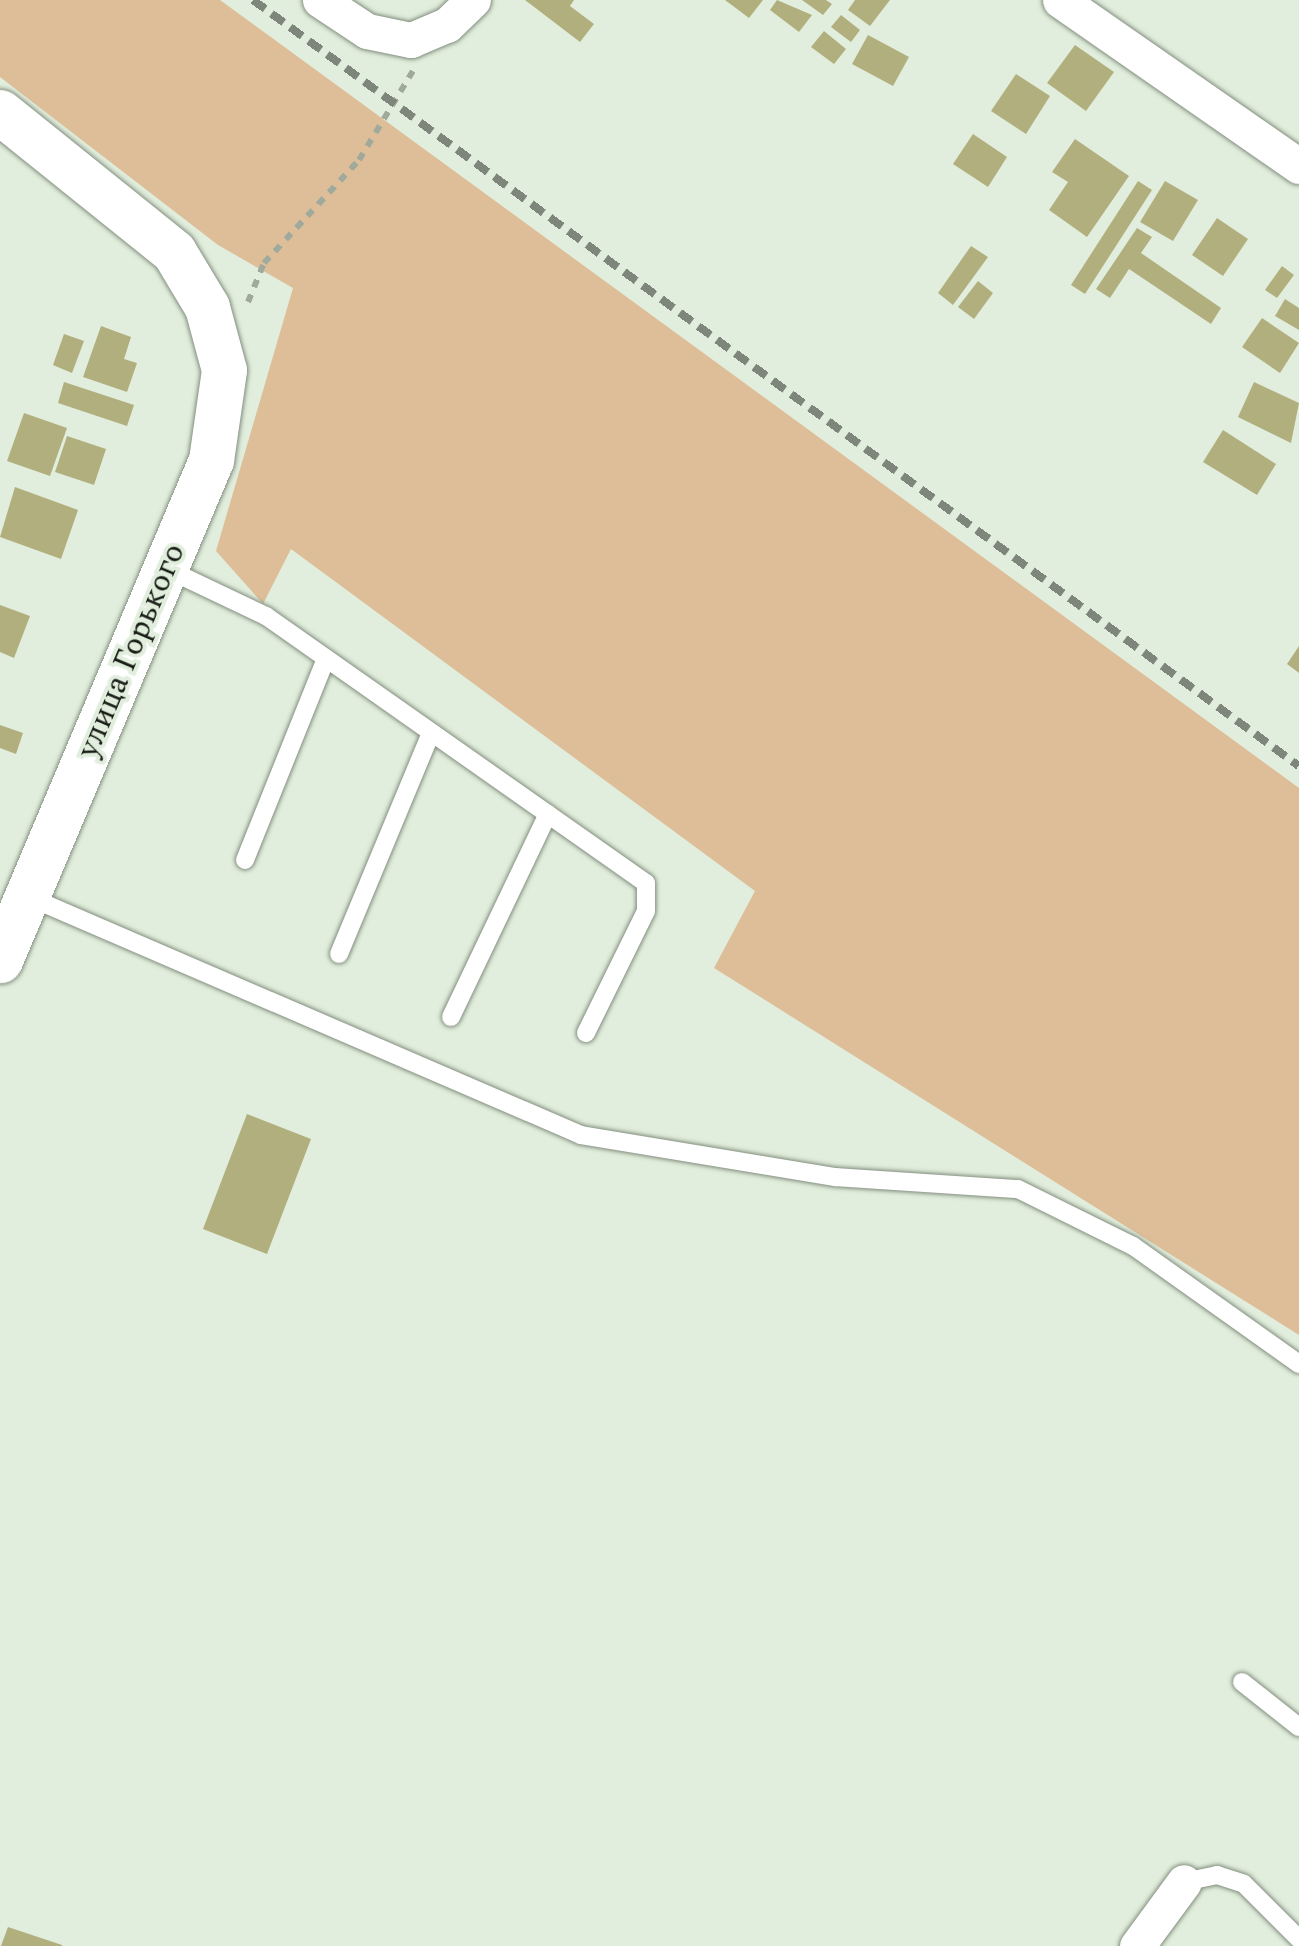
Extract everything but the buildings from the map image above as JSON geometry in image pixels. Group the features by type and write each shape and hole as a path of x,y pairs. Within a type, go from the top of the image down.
{"street":[{"path":"320,0 367,31 412,40 428,33 472,0"},
{"path":"1060,0 1299,166"},
{"path":"0,112 174,252 220,352"},
{"name":"улица Горького","path":"0,960 211,460 220,352"},
{"path":"1137,1946 1184,1882"}],"lane":[{"path":"167,568 266,616 646,883 646,911 586,1033"},
{"path":"246,860 326,659"},
{"path":"339,954 431,733"},
{"path":"451,1017 548,814"},
{"path":"28,897 582,1135 836,1177 1018,1189 1134,1246 1299,1364"},
{"path":"1242,1682 1294,1717"},
{"path":"1184,1882 1217,1875 1244,1884 1299,1939"}],"path":[{"path":"220,352 264,263 398,107 428,33"}],"shaded area":[{"path":"0,0 220,0 1299,788 1299,1335 714,968 755,891 291,549 263,604 216,551 293,288 218,245 0,77"}],"railway":[{"path":"253,0 1299,766"}]}
